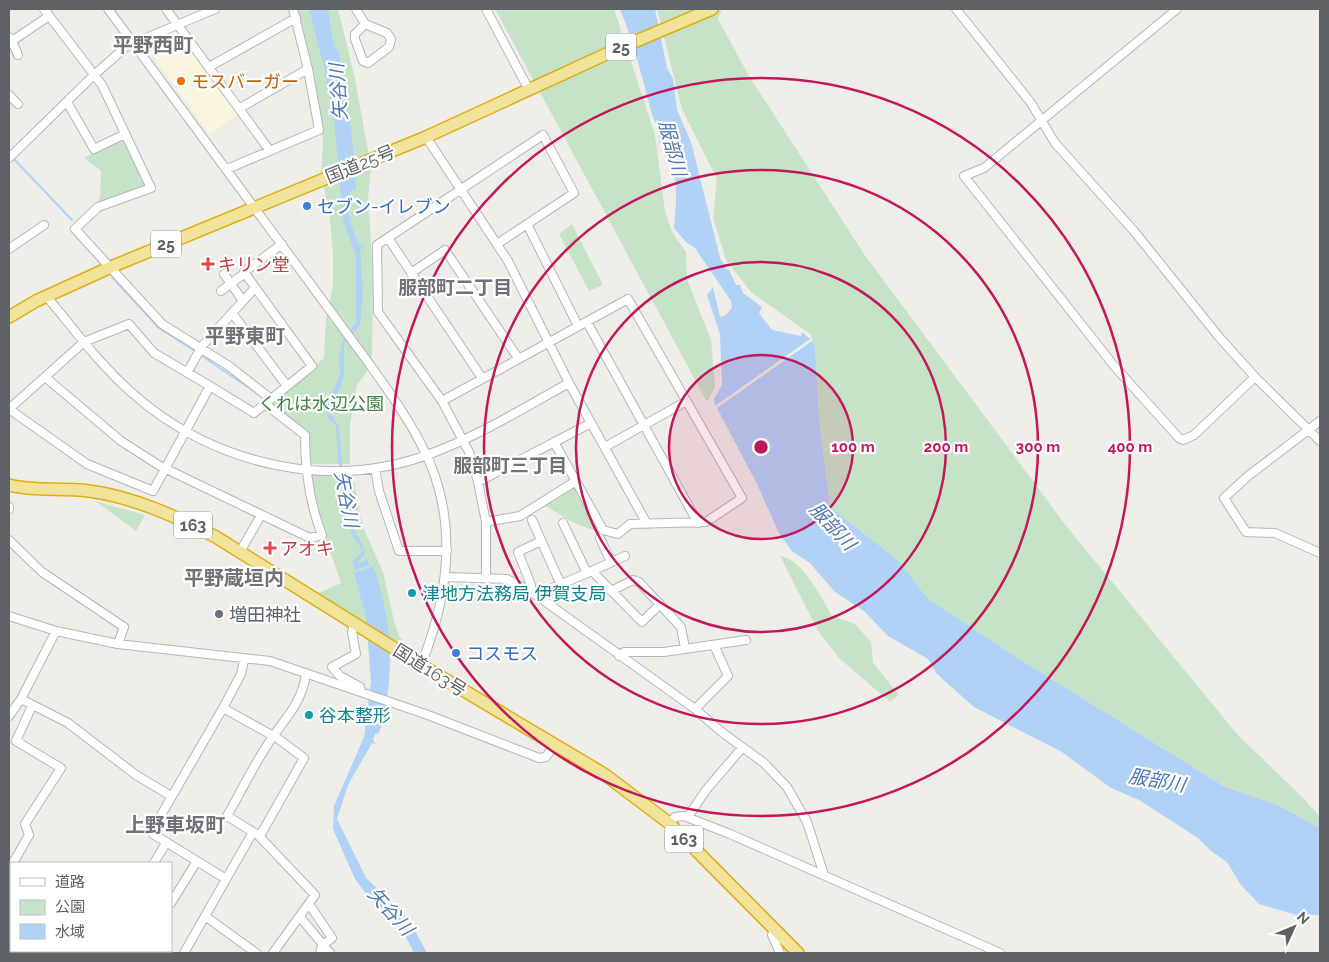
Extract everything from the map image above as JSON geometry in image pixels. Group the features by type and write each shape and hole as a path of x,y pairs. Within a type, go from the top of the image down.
{"highway":[{"name":"国道25号","path":"9,317 36,300 426,137 712,9"},
{"name":"国道163号","path":"9,485 28,490 88,491 114,496 185,521 240,552 422,665 604,774 669,823 798,953"}],"street":[{"path":"108,9 365,358 403,412 427,455 441,501 447,551 446,577 435,630 422,665"},
{"path":"166,9 270,151"},
{"path":"10,157 94,75 134,43 215,9"},
{"path":"227,170 319,130 308,69 294,9"},
{"path":"356,9 365,24 387,33 391,39 389,47 368,63 362,61 355,39 356,34 365,24"},
{"path":"486,9 530,89"},
{"path":"956,9 1031,103 1040,121 1056,144 1134,231 1219,337 1255,377 1320,441"},
{"path":"1177,9 984,168 964,176 1115,367 1178,438 1183,440 1194,435 1255,377"},
{"path":"18,55 10,39 47,12 102,85 151,188 98,206 76,229 162,324 229,366 305,435 311,507 322,535 310,538 166,469 122,441 45,377"},
{"path":"209,67 296,18"},
{"path":"240,108 308,69"},
{"path":"9,95 18,104"},
{"path":"67,102 94,149 125,134"},
{"path":"486,579 486,522 478,482 463,440 442,401 378,312 377,245 543,135 574,193 496,244"},
{"path":"426,137 508,261 569,383 647,524"},
{"path":"527,224 578,326"},
{"path":"9,249 44,225"},
{"path":"388,238 482,378"},
{"path":"221,291 282,244"},
{"path":"410,273 445,250 518,358"},
{"path":"224,274 243,301"},
{"path":"210,386 153,491 87,464 9,409 84,342 129,324 154,353 187,373 210,386 254,412 312,366 245,274"},
{"path":"187,373 200,349 255,288"},
{"path":"47,297 84,342 132,393 186,432 224,450 255,460 308,470 375,468 427,455 463,440 569,383"},
{"path":"442,401 628,299 685,402 742,498 706,522 630,524 618,534 603,530 554,442"},
{"path":"232,313 287,386"},
{"path":"587,322 698,523"},
{"path":"604,447 685,402"},
{"path":"1320,420 1310,430 1248,476 1224,498 1246,532 1275,533 1320,553"},
{"path":"478,482 590,422"},
{"path":"375,468 378,491 398,551 447,551"},
{"path":"486,522 520,516 576,482"},
{"path":"240,552 261,515"},
{"path":"532,520 561,585"},
{"path":"563,523 590,572 642,622 660,604"},
{"path":"600,538 611,562"},
{"path":"9,540 42,572 124,627 118,644"},
{"path":"534,594 518,552 541,541"},
{"path":"534,594 561,585 625,556"},
{"path":"446,577 506,579 534,594 695,709 742,748 764,763 787,787 807,822 824,875"},
{"path":"611,591 633,580 639,582 681,626 685,648"},
{"path":"9,616 56,632 118,644 244,660 270,661 390,702 539,758 546,757 554,745"},
{"path":"355,624 352,632 356,654 332,666 340,676 360,687 362,693"},
{"path":"9,716 56,632"},
{"path":"619,656 624,652 664,652 746,640"},
{"path":"695,709 728,676 714,645"},
{"path":"226,879 153,834 153,829 223,708 241,674 244,660"},
{"path":"273,953 315,895 256,834 228,816 273,736 289,718 301,698 306,674"},
{"path":"20,699 68,723 136,775 171,796"},
{"path":"15,862 29,834 26,824 61,768 16,741 32,706"},
{"path":"184,953 226,879 304,758 273,736 223,708"},
{"path":"688,817 706,790 742,748"},
{"path":"669,823 675,817 688,817 1000,953"},
{"path":"155,862 166,842"},
{"path":"172,901 197,861"},
{"path":"309,904 332,938 321,950"},
{"path":"205,916 256,953"},
{"path":"300,917 321,950 330,953"},
{"path":"774,930 772,935 780,953"}],"shaded area":[{"path":"177,31 239,114 210,135 146,47 148,42"}],"green space":[{"name":"くれは水辺公園","path":"296,9 338,9 354,74 371,167 368,198 373,272 372,356 366,373 357,385 350,425 350,464 310,464 308,462 308,433 271,405 271,402 324,358 326,319 333,286 333,253 329,211 321,173 323,142 318,101"},
{"path":"495,9 614,9 655,135 665,211 672,232 686,252 687,279 711,340 715,387 707,402"},
{"path":"657,9 720,9 721,12 718,19 749,76 864,254 1067,527 1237,734 1320,817 1320,828 1278,805 1225,787 1024,662 928,599 899,561 830,507 819,420 815,347 810,334 752,293 726,260 713,218 717,179 682,109"},
{"path":"121,139 125,140 146,184 144,187 97,203 100,197 101,171 84,158"},
{"path":"572,224 603,285 589,291 559,234"},
{"path":"352,471 363,527 383,572 394,621 400,638 403,640 402,648 316,594 341,583 330,551 310,542 325,538 316,507 310,472"},
{"path":"576,487 601,533 574,523 544,505"},
{"path":"95,501 145,515 136,531"},
{"path":"780,556 796,564 811,580 832,616 855,624 871,642 873,663 899,695 890,702 839,658 818,631"}],"water":[{"name":"矢谷川","path":"309,9 328,9 334,46 339,52 350,121 355,174 356,192 353,189 349,195 349,217 359,245 364,246 360,250 363,292 360,325 344,344 344,374 340,389 330,411 339,428 345,498 351,522 365,554 357,563 364,562 366,557 369,565 355,570 352,562 363,551 352,535 341,490 343,487 338,460 336,426 327,417 329,401 340,375 339,356 343,340 356,322 356,256 343,220 334,119 324,67"},
{"name":"服部川","path":"620,9 655,9 667,68 673,79 677,110 691,142 720,258 726,269 729,270 736,285 740,285 743,293 762,307 759,313 772,330 801,336 802,332 810,339 715,406 714,399 722,385 720,334 707,295 713,287 720,317 726,315 732,308 731,301 695,248 686,242 674,228 676,206 675,175 664,144 659,143 658,131 634,48"},
{"name":"服部川","path":"812,341 815,347 819,420 830,507 899,561 928,599 1024,662 1225,787 1278,805 1320,828 1320,915 1297,915 1259,904 1241,885 1227,862 1211,851 1198,838 1139,800 1111,788 1062,752 974,707 937,674 928,659 888,636 864,611 835,592 810,563 792,551 779,533 757,484 717,408"},
{"name":"矢谷川","path":"373,566 388,627 390,670 388,692 379,733 375,734 373,740 376,744 372,743 348,785 337,819 366,878 400,909 412,925 427,953 414,953 403,931 369,898 355,879 333,829 334,806 364,737 371,682 366,617 354,573"}],"waterway":[{"path":"13,158 72,220"},
{"path":"83,243 101,264"},
{"path":"112,277 159,328 193,350"},
{"path":"202,356 264,398"},
{"path":"273,405 310,433"}],"place":[{"name":"モスバーガー","path":"181,81"},
{"name":"セブン-イレブン","path":"307,206"},
{"name":"キリン堂","path":"208,264"},
{"name":"アオキ","path":"270,548"},
{"name":"津地方法務局 伊賀支局","path":"412,593"},
{"name":"増田神社","path":"219,614"},
{"name":"コスモス","path":"456,653"},
{"name":"谷本整形","path":"309,715"}],"district":[{"name":"平野西町","path":"153,45"},
{"name":"服部町二丁目","path":"455,287"},
{"name":"平野東町","path":"245,336"},
{"name":"服部町三丁目","path":"510,465"},
{"name":"平野蔵垣内","path":"234,578"},
{"name":"上野車坂町","path":"175,825"}]}
